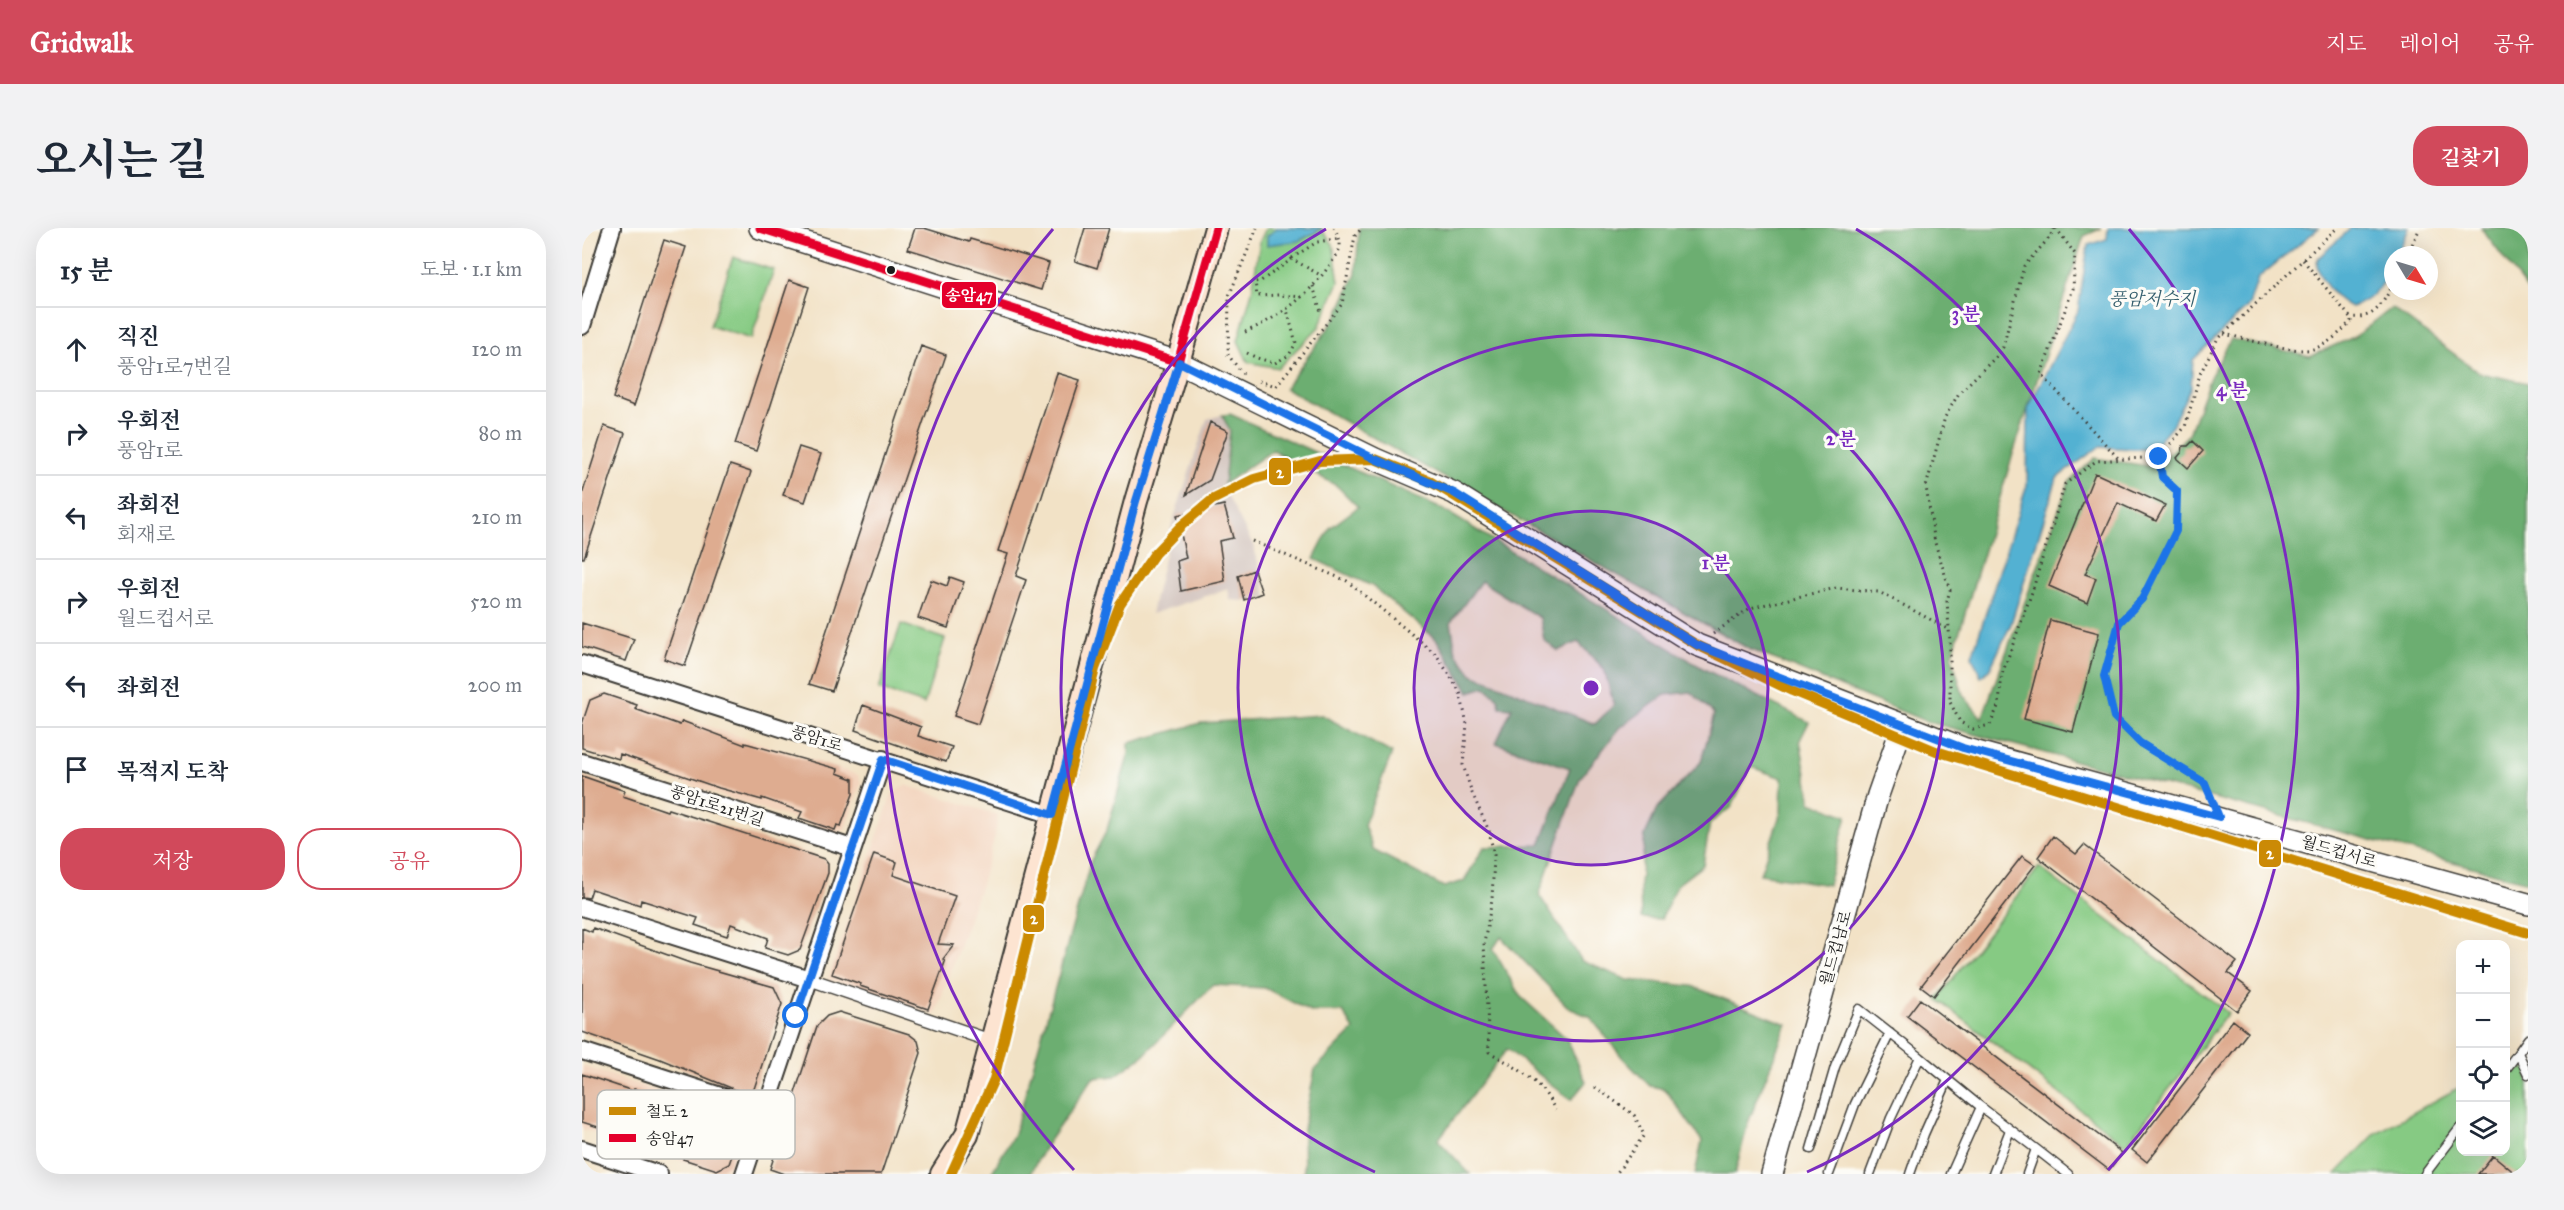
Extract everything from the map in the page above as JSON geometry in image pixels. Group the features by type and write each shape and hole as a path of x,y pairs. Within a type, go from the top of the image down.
{"main road":[{"path":"942,1174 968,1135 1136,501 1179,362 1216,228"}],"street":[{"path":"582,326 612,228"},
{"name":"월드컵서로","path":"760,228 1179,362 1375,459 1454,493 1697,645 1963,748 2528,904"},
{"name":"풍암1로","path":"582,664 1052,815"},
{"name":"월드컵남로","path":"1772,1174 1878,795 1903,724"},
{"path":"771,1090 883,759"},
{"name":"풍암1로21번길","path":"582,762 852,848"},
{"path":"582,907 809,979 994,1042"},
{"path":"582,1051 702,1090"},
{"path":"582,1149 597,1154"},
{"path":"613,1159 659,1174"},
{"path":"744,1174 749,1159"}],"lane":[{"path":"1811,1149 1835,1067 1859,1009 2065,1173"},
{"path":"1839,1174 1829,1172 1855,1104 1890,1033"},
{"path":"2510,1063 2528,1039"},
{"path":"2518,1053 2528,1074"},
{"path":"1870,1174 1891,1118 1920,1057"},
{"path":"1910,1174 1947,1080"},
{"path":"1951,1174 1981,1107"},
{"path":"1994,1174 2010,1130"},
{"path":"2425,1174 2456,1133"},
{"path":"2027,1174 2036,1149"}],"path":[{"path":"1245,377 1228,355 1229,296 1257,228"},
{"path":"1245,332 1287,310 1322,276 1339,250 1340,238 1334,228"},
{"path":"1256,380 1276,386 1342,304 1355,236 1362,228"},
{"path":"2120,460 2041,374 2073,289 2075,254 2055,228 2050,237 2024,266 2003,347 1998,355 1959,393 1945,417 1926,487 1935,543 1950,590 1947,601 1950,630 1950,702 1960,722 1972,729 1990,725 2000,704 2002,674 2032,592 2065,483 2096,461 2120,460 2159,457 2185,427 2200,374 2217,340 2337,228"},
{"path":"2411,246 2420,228"},
{"path":"1302,297 1279,294 1257,296 1255,282 1261,281 1317,242 1340,238"},
{"path":"1292,259 1322,276"},
{"path":"2224,334 2312,350 2341,332 2351,321 2350,317 2303,260"},
{"path":"1313,286 1321,312"},
{"path":"2350,317 2361,318 2379,310 2385,300"},
{"path":"1247,353 1275,363 1289,355 1296,343 1287,310"},
{"path":"2159,457 2162,477 2177,491 2176,531 2142,599 2119,623 2104,676 2114,717 2140,743 2205,783 2219,817"},
{"path":"1252,541 1347,581 1436,654 1460,692 1467,724 1463,765 1472,793 1489,831 1494,855 1492,900 1484,943 1489,1052 1526,1072 1549,1096 1556,1110"},
{"path":"1697,645 1750,608 1836,588 1879,592 1950,630"},
{"path":"1595,1087 1634,1114 1644,1134 1616,1174"}],"shaded area":[{"path":"1222,415 1230,431 1225,491 1254,547 1267,598 1247,601 1230,600 1228,589 1151,614 1172,524 1207,419"},
{"path":"605,693 858,775 861,783 845,829 837,833 582,751 582,716 588,699"},
{"path":"905,785 998,815 995,836 980,887 935,1015 828,979 892,794"},
{"path":"582,1066 654,1090 597,1090 597,1134 582,1129"},
{"path":"677,1159 733,1159 731,1166 718,1172"}],"green space":[{"path":"1266,228 1320,228 1333,244 1339,282 1319,327 1278,368 1248,362 1238,341 1252,291 1260,241"},
{"path":"1359,228 2102,228 2084,236 2012,457 1952,657 1963,695 1982,718 2069,482 2095,458 2155,467 2189,434 2210,377 2231,339 2310,356 2354,337 2392,308 2480,373 2528,383 2528,882 1925,721 1749,649 1285,388 1337,316 1356,273"},
{"path":"2481,228 2528,228 2528,291"},
{"path":"733,257 774,270 751,339 710,326"},
{"path":"1230,414 1444,510 1704,669 1809,722 1800,740 1811,802 1847,816 1828,885 1760,874 1781,812 1782,778 1751,767 1731,808 1710,823 1703,865 1677,885 1661,919 1641,918 1640,883 1645,835 1657,809 1701,762 1714,714 1691,692 1665,695 1620,728 1580,778 1539,895 1582,961 1628,980 1692,986 1787,1024 1748,1123 1735,1174 1695,1174 1702,1141 1665,1089 1650,1086 1622,1057 1590,1017 1569,1008 1501,937 1493,949 1520,996 1567,1039 1586,1082 1571,1100 1507,1049 1438,1140 1470,1174 1304,1174 1303,1129 1315,1069 1354,1030 1343,1012 1311,1012 1265,988 1213,985 1143,1056 1115,1076 1093,1078 1046,1145 1030,1174 991,1174 1014,1134 1091,860 1107,830 1129,753 1129,743 1201,723 1322,715 1392,753 1364,825 1373,850 1444,887 1464,881 1484,847 1540,845 1570,768 1496,743 1512,708 1500,707 1498,698 1485,687 1469,692 1437,640 1372,586 1314,559 1330,528 1358,507 1337,486 1273,450 1224,484 1230,431 1222,415","holes":["1481,581 1540,618 1544,640 1558,651 1578,642 1604,669 1614,705 1595,724 1472,674 1456,653 1451,622"]},
{"path":"901,624 945,639 924,704 879,689"},
{"path":"2039,867 2228,1013 2126,1145 1937,999"},
{"path":"2528,1068 2528,1174 2336,1174 2376,1133 2456,1089 2456,1156 2510,1156 2510,1071"}],"water":[{"path":"1277,228 1323,228 1299,241 1267,245 1267,236"},
{"name":"풍암저수지","path":"2108,228 2319,228 2258,278 2249,305 2193,360 2191,387 2172,425 2151,450 2099,447 2057,478 2011,624 1990,669 1981,677 1972,656 2027,485 2028,408 2078,311 2088,245 2107,239"},
{"path":"2351,228 2409,228 2401,246 2384,246 2384,281 2380,287 2366,300 2351,307 2339,299 2322,279 2317,264 2318,258"}],"building":[{"path":"915,228 924,228 969,242 970,239 1049,263 1041,290 908,249"},
{"path":"1085,228 1109,228 1097,268 1075,261"},
{"path":"664,240 686,247 634,406 613,398"},
{"path":"789,280 809,287 756,451 735,444"},
{"path":"921,346 946,355 832,691 809,684"},
{"path":"1057,373 1080,380 1016,576 1026,580 978,724 954,716 1008,554 998,551"},
{"path":"1210,422 1228,431 1210,480 1186,495"},
{"path":"604,426 625,433 584,558 582,558 582,495"},
{"path":"2193,441 2203,451 2188,468 2177,458 2183,446 2188,446"},
{"path":"799,447 821,454 805,502 783,495"},
{"path":"730,465 751,472 685,666 664,659"},
{"path":"2095,473 2165,505 2156,521 2118,503 2085,574 2096,578 2087,603 2049,586"},
{"path":"1224,505 1233,538 1219,541 1225,581 1181,591 1177,561 1186,558 1177,515"},
{"path":"1254,570 1262,593 1244,600 1238,576"},
{"path":"950,577 964,582 948,628 918,618 931,580 947,586"},
{"path":"2050,620 2099,633 2073,732 2024,719"},
{"path":"582,623 634,639 626,661 582,647"},
{"path":"604,694 637,705 635,709 680,725 682,721 745,745 745,743 838,769 837,773 853,779 853,794 841,826 837,825 835,830 799,818 802,812 762,798 762,800 719,788 620,754 619,759 582,748 582,724 590,700"},
{"path":"863,705 921,727 918,736 952,747 946,762 855,730"},
{"path":"582,776 625,791 623,796 824,859 828,864 828,873 800,950 788,955 765,948 768,938 731,924 727,936 695,925 698,918 641,900 640,905 592,889 589,898 582,897"},
{"path":"2053,836 2076,854 2084,845 2237,962 2228,973 2252,991 2237,1011 2038,857"},
{"path":"874,854 897,862 893,875 955,896 938,944 954,945 943,959 945,962 928,1009 832,974"},
{"path":"2022,856 2035,865 1934,996 1921,986"},
{"path":"582,928 592,932 593,928 690,963 774,987 782,1004 754,1089 750,1090 736,1090 660,1059 582,1032"},
{"path":"1920,999 2122,1153 2109,1170 1907,1016"},
{"path":"839,1012 909,1034 918,1041 921,1053 881,1174 784,1174 770,1169 773,1159 795,1159 795,1093 817,1026 827,1016"},
{"path":"2233,1020 2248,1032 2147,1162 2132,1150"},
{"path":"582,1074 630,1090 597,1090 597,1127 582,1122"},
{"path":"2494,1156 2516,1174 2478,1174"},
{"path":"683,1159 731,1159 729,1164 717,1170"}],"rail line":[{"name":"2","path":"951,1174 994,1079 1095,669 1120,604 1155,553 1181,526 1212,500 1254,479 1320,461 1375,459 1428,480 1697,645 1792,691 1936,751 2528,933"}],"transit line":[{"name":"송암47","path":"760,228 1178,362"},
{"name":"송암47","path":"1178,362 1216,228"}],"route":[{"path":"796,1016 883,759 1052,815 1136,501 1179,362 1375,459 1454,493 1697,645 1963,748 2219,817 2205,783 2140,743 2114,717 2104,676 2119,623 2142,599 2176,531 2177,491 2162,477 2159,457"}]}
